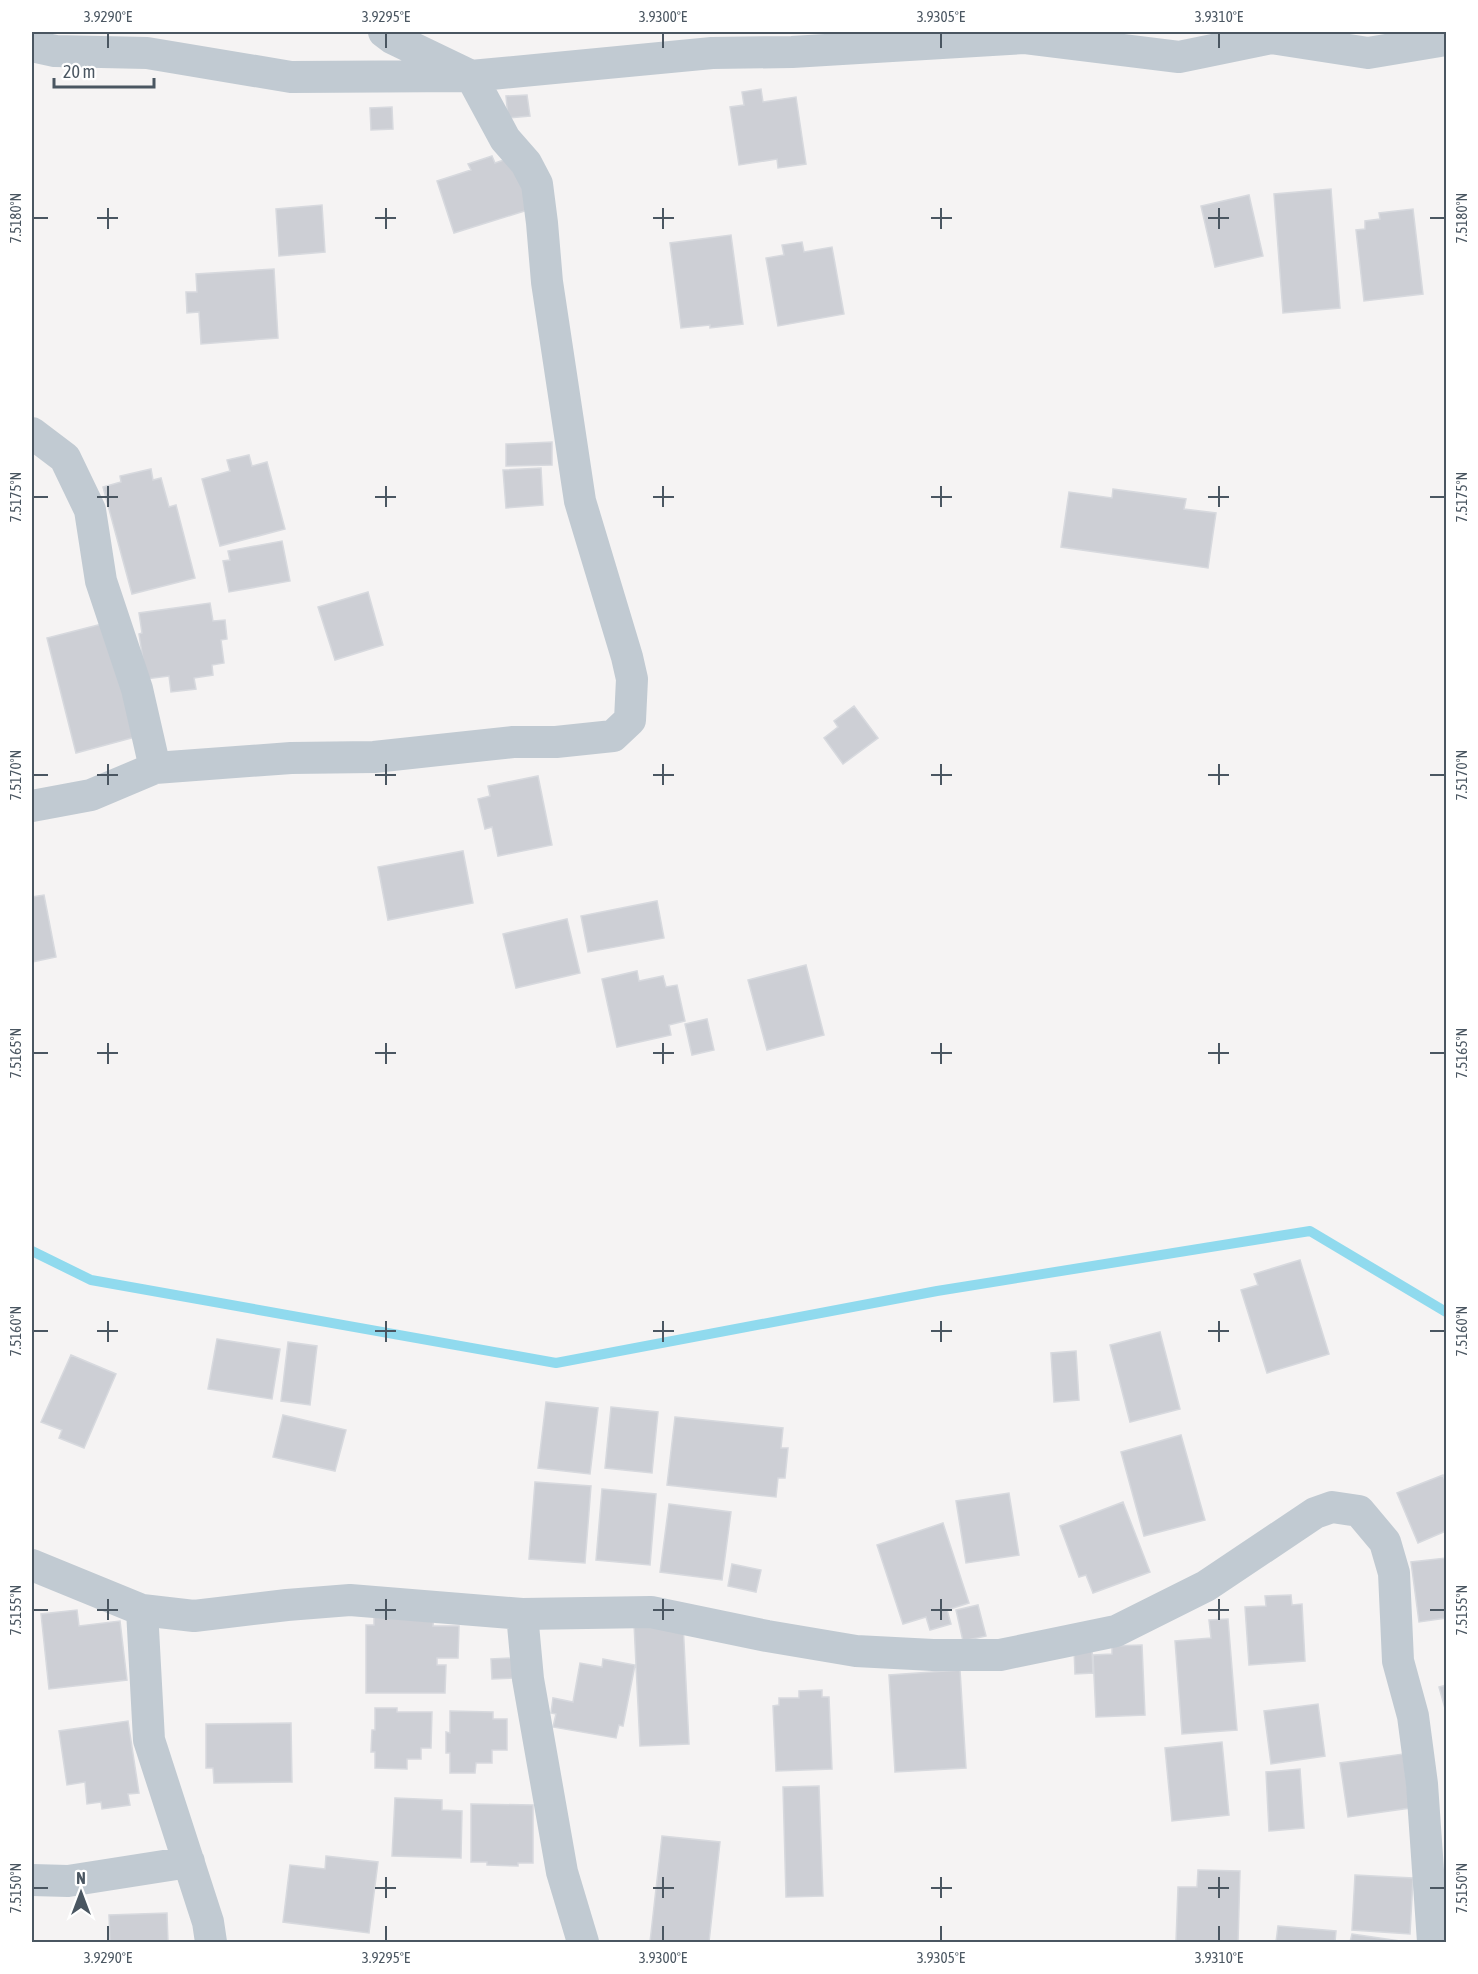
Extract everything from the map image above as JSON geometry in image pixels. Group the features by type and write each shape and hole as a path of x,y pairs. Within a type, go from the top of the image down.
{"street":[{"path":"32,806 91,795 155,768 291,758 374,757 513,742 556,742 613,736 630,720 632,679 579,501 547,282 537,184 526,163 505,139 471,76 384,32"},
{"path":"32,46 55,51 147,54 291,77 471,76 712,53 792,52 1025,38 1179,57 1272,38 1368,53 1446,40"},
{"path":"32,433 65,458 90,510 101,581 137,689 155,768"},
{"path":"32,1565 142,1610 194,1616 350,1600 522,1614 651,1612 767,1636 856,1651 933,1655 1000,1655 1116,1631 1206,1586 1316,1513 1332,1507 1359,1511 1386,1542 1394,1574 1398,1661 1413,1716 1422,1784 1433,1942"},
{"path":"142,1610 149,1740 208,1922 211,1942"},
{"path":"522,1614 528,1679 562,1872 583,1942"},
{"path":"32,1880 68,1881 189,1862"}],"building":[{"path":"761,89 763,102 796,97 806,164 778,168 777,159 739,165 730,107 744,105 742,92"},
{"path":"527,95 530,116 508,118 506,96"},
{"path":"392,107 393,129 371,130 370,108"},
{"path":"492,156 495,163 515,156 531,209 454,233 437,181 471,170 468,164"},
{"path":"1331,189 1340,308 1283,313 1274,194"},
{"path":"1249,195 1263,256 1215,267 1201,206"},
{"path":"322,205 325,252 279,256 276,209"},
{"path":"1413,209 1423,294 1364,301 1356,230 1365,229 1365,221 1380,219 1379,213"},
{"path":"731,235 743,324 710,328 710,325 681,328 670,243"},
{"path":"802,242 804,252 832,247 844,314 778,326 766,258 784,255 782,245"},
{"path":"274,269 278,338 201,344 199,312 187,313 186,292 197,292 196,274"},
{"path":"552,442 552,465 506,466 506,444"},
{"path":"249,455 252,466 267,462 285,529 220,546 202,479 230,471 227,460"},
{"path":"541,468 543,505 506,508 503,470"},
{"path":"151,469 153,480 161,478 169,507 176,505 195,578 132,594 103,487 121,482 120,476"},
{"path":"1113,489 1186,499 1184,509 1216,513 1208,568 1061,547 1069,492 1112,498"},
{"path":"282,541 290,581 229,592 223,561 230,560 228,551"},
{"path":"368,592 383,645 335,660 318,607"},
{"path":"210,603 213,621 225,620 227,639 221,640 224,663 212,665 213,675 194,678 196,689 171,692 169,676 146,679 139,634 142,633 139,613"},
{"path":"110,622 139,736 76,753 47,638"},
{"path":"854,706 878,738 843,764 824,738 838,727 834,721"},
{"path":"538,776 552,845 498,856 492,827 485,829 478,799 490,796 488,786"},
{"path":"463,851 473,903 388,920 378,867"},
{"path":"44,895 56,957 32,962 32,897"},
{"path":"657,901 664,938 588,952 581,916"},
{"path":"567,919 580,973 516,988 503,934"},
{"path":"806,965 824,1035 767,1050 748,980"},
{"path":"637,971 639,981 663,976 666,987 677,985 685,1021 669,1025 671,1035 617,1047 602,979"},
{"path":"707,1019 714,1050 692,1055 685,1024"},
{"path":"1300,1260 1329,1354 1267,1373 1241,1290 1258,1285 1254,1274"},
{"path":"1160,1332 1180,1409 1130,1422 1110,1345"},
{"path":"217,1339 280,1349 272,1399 208,1389"},
{"path":"288,1342 317,1346 310,1405 281,1401"},
{"path":"1076,1351 1079,1400 1054,1402 1051,1353"},
{"path":"71,1355 116,1374 84,1448 59,1438 62,1430 41,1422"},
{"path":"546,1402 598,1408 590,1474 538,1468"},
{"path":"611,1407 658,1412 652,1473 605,1468"},
{"path":"283,1415 346,1430 335,1471 273,1457"},
{"path":"675,1417 783,1428 781,1448 788,1448 785,1478 778,1478 776,1497 667,1485"},
{"path":"1181,1435 1205,1520 1144,1536 1121,1452"},
{"path":"1443,1475 1446,1483 1446,1531 1418,1543 1397,1493"},
{"path":"535,1482 591,1486 585,1563 529,1559"},
{"path":"602,1489 656,1494 650,1565 596,1560"},
{"path":"1009,1493 1019,1555 966,1563 956,1501"},
{"path":"1123,1502 1150,1572 1093,1593 1086,1575 1079,1577 1060,1526"},
{"path":"669,1504 731,1512 722,1580 660,1572"},
{"path":"943,1523 969,1603 947,1610 951,1624 930,1630 926,1617 903,1624 877,1545"},
{"path":"1446,1558 1446,1618 1419,1622 1411,1562"},
{"path":"732,1564 761,1570 756,1592 728,1586"},
{"path":"1291,1595 1292,1605 1302,1604 1305,1661 1249,1665 1245,1607 1266,1606 1265,1596"},
{"path":"978,1605 986,1636 963,1641 956,1610"},
{"path":"77,1610 79,1626 120,1621 127,1680 49,1689 41,1614"},
{"path":"374,1614 434,1614 433,1626 459,1626 458,1658 437,1658 437,1665 446,1665 445,1693 366,1693 366,1625 374,1625"},
{"path":"1228,1619 1237,1730 1182,1734 1175,1641 1211,1638 1209,1620"},
{"path":"683,1622 689,1744 640,1746 634,1624"},
{"path":"1142,1645 1145,1715 1096,1717 1093,1655 1112,1654 1112,1646"},
{"path":"1074,1649 1092,1649 1093,1673 1075,1674"},
{"path":"512,1658 513,1678 492,1679 491,1659"},
{"path":"603,1659 635,1665 623,1726 619,1725 616,1738 553,1727 556,1714 551,1713 553,1698 573,1702 580,1663 602,1667"},
{"path":"960,1670 966,1768 895,1772 889,1675"},
{"path":"1446,1685 1446,1712 1439,1687"},
{"path":"822,1690 822,1697 829,1697 832,1769 776,1771 773,1706 779,1705 779,1698 799,1698 799,1691"},
{"path":"1318,1704 1325,1756 1271,1764 1264,1711"},
{"path":"375,1708 397,1708 397,1712 432,1712 431,1748 421,1748 421,1759 407,1759 407,1769 375,1768 375,1752 371,1752 372,1730 375,1730"},
{"path":"450,1711 493,1712 493,1719 507,1719 507,1750 492,1750 492,1763 476,1763 475,1773 450,1773 450,1753 446,1753 446,1732 450,1733"},
{"path":"128,1721 139,1793 128,1794 130,1805 102,1809 101,1802 87,1804 85,1782 67,1785 59,1731"},
{"path":"291,1723 292,1782 214,1783 213,1768 206,1768 206,1724"},
{"path":"1222,1742 1229,1815 1172,1821 1165,1748"},
{"path":"1403,1754 1410,1808 1348,1817 1340,1763"},
{"path":"1300,1769 1304,1828 1269,1831 1266,1772"},
{"path":"819,1786 823,1896 786,1897 783,1787"},
{"path":"395,1798 442,1800 442,1810 462,1811 461,1858 392,1856"},
{"path":"471,1804 533,1805 533,1863 518,1863 518,1866 471,1862"},
{"path":"662,1836 720,1842 709,1942 650,1942"},
{"path":"326,1856 378,1862 369,1933 283,1922 290,1865 325,1869"},
{"path":"1198,1870 1240,1871 1238,1942 1176,1942 1178,1887 1197,1887"},
{"path":"1355,1875 1413,1878 1410,1934 1352,1930"},
{"path":"167,1913 168,1942 110,1942 109,1915"},
{"path":"1278,1926 1336,1931 1335,1942 1276,1942"},
{"path":"1352,1934 1407,1942 1350,1942"}],"waterway":[{"path":"32,1251 91,1280 556,1363 937,1291 1310,1231 1446,1312"}]}
